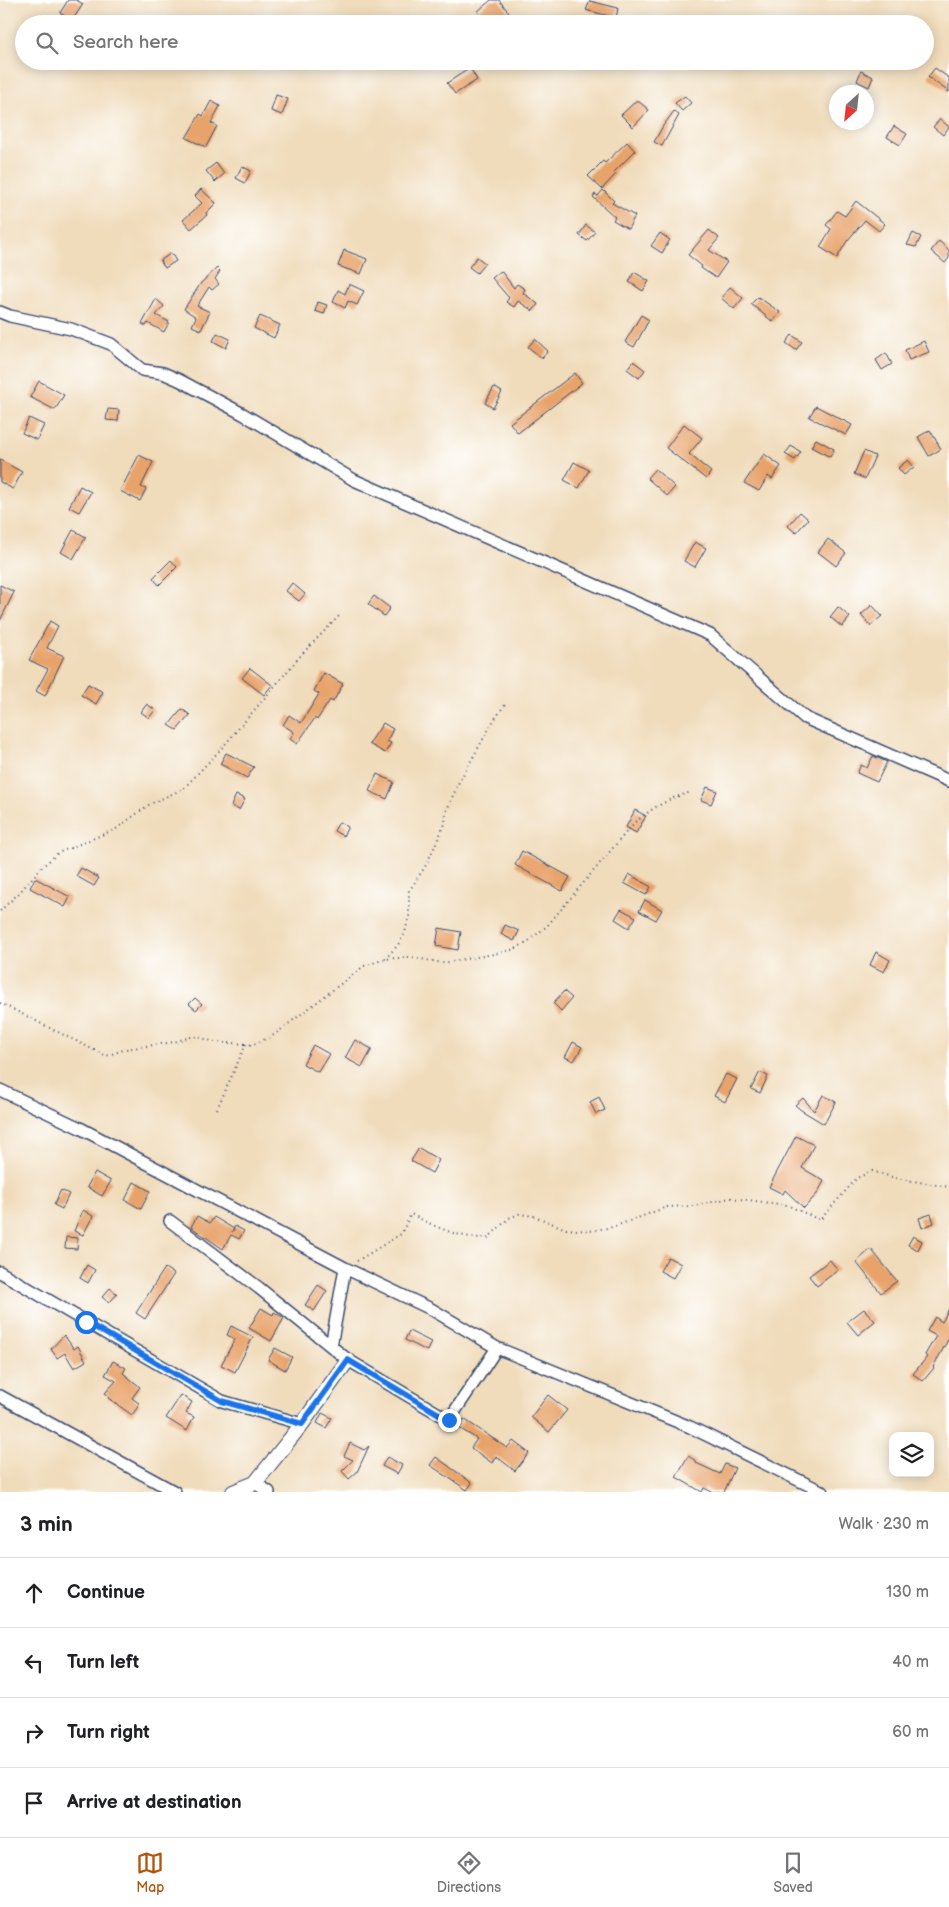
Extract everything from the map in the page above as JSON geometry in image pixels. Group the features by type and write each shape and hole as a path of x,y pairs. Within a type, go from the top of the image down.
{"street":[{"path":"0,312 10,316 71,329 111,344 142,370 163,373 179,380 243,414 354,480 710,635 805,718 949,782"},
{"path":"0,1090 80,1128 346,1268 431,1309 497,1348 690,1427 823,1492"},
{"path":"170,1222 259,1288 348,1360 449,1420 497,1348"},
{"path":"331,1346 346,1268"},
{"path":"0,1272 222,1401 302,1424"},
{"path":"233,1492 255,1484 302,1424 348,1360"},
{"path":"0,1396 175,1492"},
{"path":"255,1484 269,1492"}],"path":[{"path":"0,911 58,853 116,829 150,804 183,789 217,754 302,654 340,615"},
{"path":"385,959 398,945 405,933 409,916 409,890 425,866 445,824 446,812 459,782 494,720 507,702"},
{"path":"0,1003 106,1056 126,1049 174,1042 194,1036 215,1042 252,1045 274,1035 364,966 385,959 410,957 444,963 460,962 515,949 547,926 634,823 654,808 673,798 691,792"},
{"path":"217,1109 246,1044"},
{"path":"346,1268 401,1234 411,1214 444,1230 472,1239 488,1238 509,1218 519,1214 534,1216 566,1229 589,1231 613,1227 667,1208 693,1206 731,1198 787,1205 820,1220 857,1178 872,1171 895,1178 949,1187"}],"building":[{"path":"68,0 76,0 83,4 76,15 63,15 60,13"},
{"path":"491,0 499,0 511,15 480,15 478,11"},
{"path":"590,1 618,8 617,15 605,15 586,10"},
{"path":"935,68 949,78 949,92 928,77"},
{"path":"467,70 471,70 477,80 455,94 447,83"},
{"path":"861,71 873,77 870,85 857,81"},
{"path":"276,95 288,99 282,115 271,111"},
{"path":"685,96 691,103 682,111 675,103"},
{"path":"637,100 649,110 633,127 621,115"},
{"path":"211,101 220,106 211,123 217,126 206,147 186,138 200,114 203,116"},
{"path":"674,111 679,115 662,146 654,142"},
{"path":"940,119 949,127 943,135 933,127"},
{"path":"894,126 907,134 900,145 887,137"},
{"path":"627,142 635,151 614,172 616,174 602,189 588,176"},
{"path":"216,163 224,174 215,182 206,171"},
{"path":"242,166 251,171 245,183 236,178"},
{"path":"201,189 216,203 206,213 207,215 191,229 183,220 202,203 195,196"},
{"path":"603,190 614,201 612,203 635,216 628,229 613,220 615,217 593,197 595,194 598,196"},
{"path":"856,201 885,224 879,231 865,220 847,241 837,258 820,247 831,229 826,225 837,211 845,216"},
{"path":"586,225 595,232 587,241 579,235"},
{"path":"709,230 719,238 709,250 727,262 716,278 701,268 702,266 688,255"},
{"path":"660,233 670,240 662,253 651,246"},
{"path":"913,233 921,237 916,247 907,245"},
{"path":"939,241 949,250 949,258 945,263 931,251"},
{"path":"344,250 367,259 361,274 338,266"},
{"path":"171,253 176,261 165,268 160,261"},
{"path":"477,257 485,263 477,273 469,267"},
{"path":"217,268 220,271 215,279 219,284 212,290 209,287 197,306 210,312 201,330 192,326 196,317 184,309 201,283"},
{"path":"501,271 514,288 517,284 525,289 523,293 538,304 533,311 518,301 514,307 506,302 509,298 492,278"},
{"path":"634,272 649,281 643,291 629,282"},
{"path":"349,284 364,291 357,305 348,301 345,308 333,302 338,290 345,294"},
{"path":"730,287 743,298 734,309 721,298"},
{"path":"758,297 780,312 773,322 751,304"},
{"path":"156,299 164,306 156,315 169,322 164,332 148,323 146,326 142,324"},
{"path":"318,302 327,305 324,314 315,311"},
{"path":"641,315 649,320 634,347 625,342"},
{"path":"260,316 280,325 274,338 254,328"},
{"path":"217,333 230,339 226,348 213,341"},
{"path":"792,335 802,342 796,350 786,343"},
{"path":"535,339 548,351 542,358 528,347"},
{"path":"924,341 929,352 909,360 905,350"},
{"path":"886,353 892,364 882,370 876,360"},
{"path":"633,361 645,370 639,378 627,369"},
{"path":"575,373 582,383 518,433 510,423"},
{"path":"39,381 64,395 55,410 30,397"},
{"path":"494,387 502,392 493,408 485,403"},
{"path":"816,406 852,425 846,435 809,417"},
{"path":"108,409 119,410 118,421 106,420"},
{"path":"29,418 44,425 37,440 22,433"},
{"path":"684,424 702,438 689,454 711,472 706,479 666,448"},
{"path":"930,430 941,449 929,456 918,437"},
{"path":"816,439 834,449 830,457 811,447"},
{"path":"791,446 801,452 795,460 785,454"},
{"path":"864,451 875,456 865,479 854,474"},
{"path":"764,454 781,466 772,479 768,476 759,491 744,483"},
{"path":"139,455 153,462 141,487 146,489 140,501 120,491"},
{"path":"0,460 22,472 13,489 0,482"},
{"path":"908,460 914,467 904,475 898,468"},
{"path":"574,462 589,470 579,488 564,480"},
{"path":"655,469 675,487 667,496 647,478"},
{"path":"80,486 91,492 79,512 69,507"},
{"path":"800,512 808,519 796,533 788,526"},
{"path":"73,530 86,537 73,559 61,552"},
{"path":"828,539 846,553 836,566 818,552"},
{"path":"695,542 706,548 695,567 684,561"},
{"path":"171,560 177,567 159,585 153,578"},
{"path":"292,583 305,594 299,601 286,591"},
{"path":"0,585 14,592 0,621"},
{"path":"374,596 390,608 384,616 368,604"},
{"path":"872,605 882,616 870,626 861,615"},
{"path":"838,607 850,617 842,627 830,617"},
{"path":"50,621 58,626 47,648 64,656 45,696 36,691 48,669 29,660"},
{"path":"250,668 272,685 264,695 242,678"},
{"path":"324,673 343,684 333,702 330,700 317,720 315,718 297,744 290,739 294,732 283,725 289,715 301,723 319,694 314,691"},
{"path":"88,684 103,692 96,704 81,695"},
{"path":"147,704 155,710 149,718 141,712"},
{"path":"182,709 190,715 177,730 169,725"},
{"path":"383,723 393,729 387,741 391,743 385,753 369,744"},
{"path":"226,753 254,767 247,778 220,764"},
{"path":"873,756 887,762 877,782 857,773 861,765 867,768"},
{"path":"377,774 394,782 387,799 369,791"},
{"path":"707,787 717,791 711,804 701,800"},
{"path":"236,795 245,799 239,810 231,806"},
{"path":"635,810 646,816 636,833 626,827"},
{"path":"339,822 348,827 343,836 334,831"},
{"path":"522,851 570,877 562,891 515,865"},
{"path":"81,868 99,878 94,886 76,876"},
{"path":"629,874 651,887 646,895 624,883"},
{"path":"35,878 70,897 65,907 30,888"},
{"path":"645,900 662,910 656,920 639,911"},
{"path":"621,909 636,917 629,928 615,919"},
{"path":"505,925 519,931 514,941 501,934"},
{"path":"439,928 461,932 458,950 436,946"},
{"path":"876,952 890,960 884,972 870,965"},
{"path":"564,991 572,998 561,1011 553,1003"},
{"path":"195,998 202,1004 196,1010 189,1004"},
{"path":"355,1040 372,1049 362,1067 345,1058"},
{"path":"573,1042 582,1047 574,1061 565,1057"},
{"path":"313,1045 329,1054 318,1072 303,1064"},
{"path":"760,1072 768,1076 760,1093 751,1089"},
{"path":"726,1074 737,1079 725,1102 714,1096"},
{"path":"823,1095 836,1102 824,1124 795,1105 803,1098 814,1111"},
{"path":"599,1097 605,1110 596,1114 590,1102"},
{"path":"796,1136 814,1145 802,1168 824,1181 817,1194 804,1208 785,1190 783,1194 769,1187"},
{"path":"419,1148 439,1160 432,1173 411,1161"},
{"path":"95,1172 111,1181 102,1196 87,1187"},
{"path":"134,1182 150,1191 141,1209 125,1200"},
{"path":"61,1190 69,1194 62,1209 54,1205"},
{"path":"83,1210 93,1216 83,1235 74,1231"},
{"path":"931,1214 934,1223 922,1228 919,1218"},
{"path":"197,1216 210,1223 214,1217 234,1229 235,1226 244,1231 239,1239 231,1235 223,1249 191,1227"},
{"path":"913,1236 922,1241 918,1250 908,1245"},
{"path":"66,1237 78,1238 77,1249 65,1248"},
{"path":"871,1249 897,1281 881,1293 856,1262"},
{"path":"668,1257 681,1264 673,1278 660,1271"},
{"path":"830,1260 838,1270 817,1286 809,1276"},
{"path":"87,1265 95,1270 88,1283 80,1278"},
{"path":"165,1268 174,1274 145,1319 136,1313"},
{"path":"318,1285 327,1291 314,1311 305,1305"},
{"path":"110,1288 117,1294 109,1303 102,1297"},
{"path":"261,1308 273,1315 274,1312 284,1318 271,1341 249,1328"},
{"path":"864,1309 875,1321 858,1335 847,1322"},
{"path":"949,1309 949,1338 934,1368 923,1381 913,1374 927,1357 925,1355 936,1336 927,1331 935,1317 942,1322"},
{"path":"231,1326 253,1337 235,1372 221,1365 235,1339 227,1335"},
{"path":"409,1331 431,1342 427,1351 405,1340"},
{"path":"64,1335 74,1349 78,1346 86,1361 74,1368 65,1353 57,1358 51,1349"},
{"path":"275,1348 292,1357 285,1370 268,1360"},
{"path":"113,1361 126,1368 123,1373 140,1387 132,1398 140,1404 132,1415 108,1398 109,1396 105,1393 116,1381 105,1375"},
{"path":"181,1395 192,1402 186,1413 194,1417 187,1431 166,1418"},
{"path":"548,1395 567,1410 549,1432 531,1417"},
{"path":"322,1413 332,1418 326,1428 317,1423"},
{"path":"464,1419 507,1448 513,1441 529,1453 515,1471 496,1456 492,1463 471,1448 477,1439 459,1428"},
{"path":"350,1443 364,1450 369,1446 357,1472 349,1479 342,1471 353,1460 344,1456"},
{"path":"688,1456 696,1461 696,1463 720,1474 725,1464 735,1468 724,1492 712,1492 704,1488 702,1492 676,1477"},
{"path":"387,1457 402,1465 397,1474 382,1466"},
{"path":"436,1457 472,1483 467,1490 430,1465"}],"route":[{"path":"86,1322 222,1401 302,1424 348,1360 449,1420"}]}
